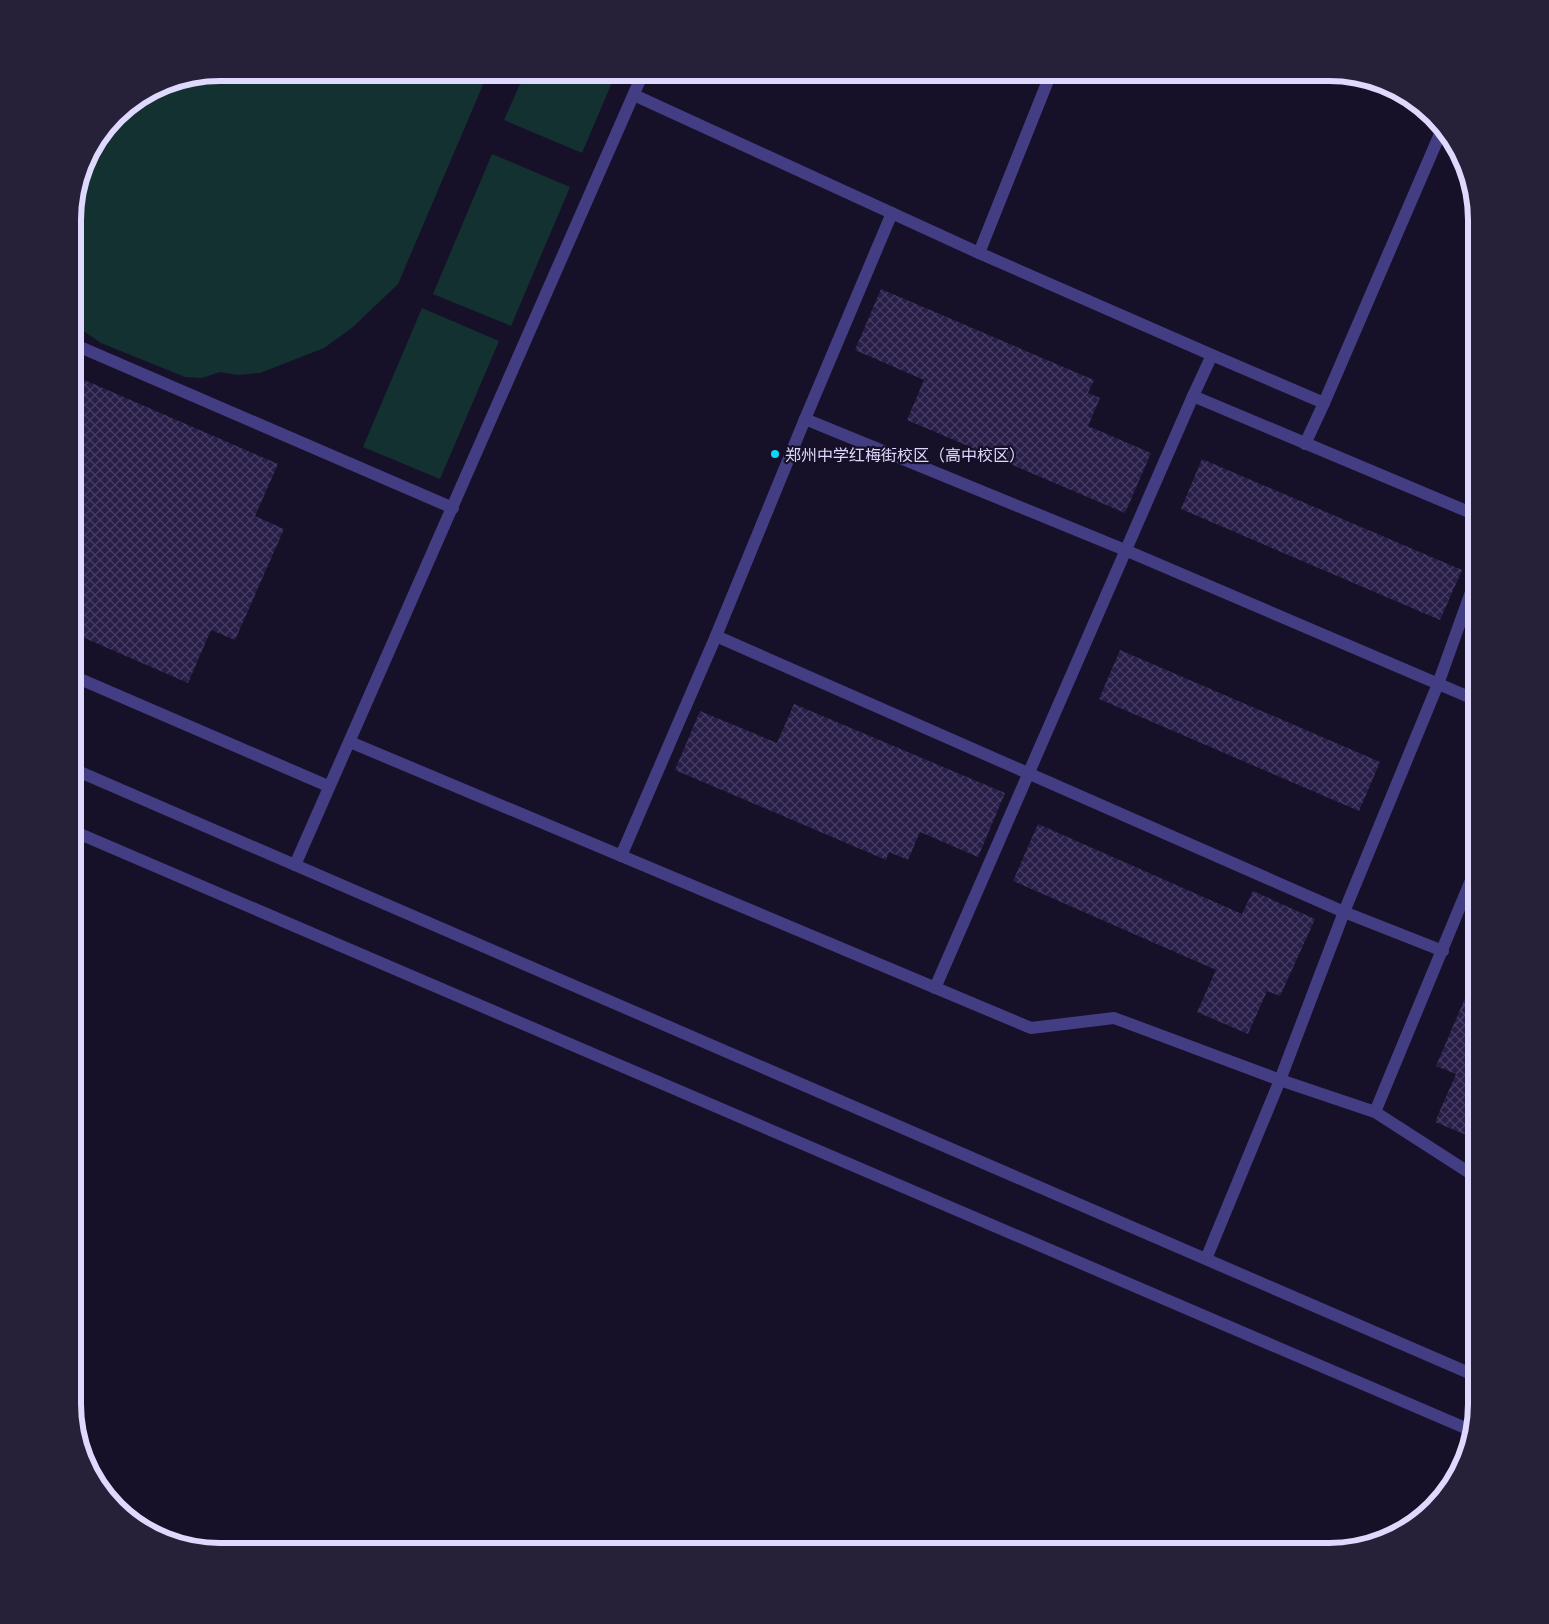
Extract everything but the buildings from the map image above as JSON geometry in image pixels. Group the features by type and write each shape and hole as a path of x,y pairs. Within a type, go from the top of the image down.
{"street":[{"path":"295,865 328,786 350,742 639,82"},
{"path":"979,252 1047,82"},
{"path":"634,95 979,252 1324,403"},
{"path":"1305,444 1439,136"},
{"path":"621,856 716,636 892,212"},
{"path":"82,348 453,508"},
{"path":"935,988 1125,550 1212,355"},
{"path":"1193,396 1468,512"},
{"path":"805,419 1125,550 1468,697"},
{"path":"1206,1259 1280,1080 1344,912 1438,684 1468,600"},
{"path":"716,636 1344,912 1443,951"},
{"path":"82,680 328,786"},
{"path":"350,742 1031,1028 1114,1018 1280,1080 1375,1112 1468,1172"},
{"path":"82,773 1468,1373"},
{"path":"81,835 1465,1428"},
{"path":"1375,1112 1468,888"}],"green space":[{"path":"211,82 484,82 398,284 353,327 324,348 260,373 238,375 220,372 202,378 185,377 101,343 82,330 82,202 92,167 110,135 128,116 143,105 167,92 184,86"},
{"path":"521,82 612,82 582,153 504,120"},
{"path":"492,154 570,187 511,326 433,294"},
{"path":"422,308 499,341 440,479 363,447"}],"place":[{"name":"郑州中学红梅街校区（高中校区）","path":"775,454"}]}
